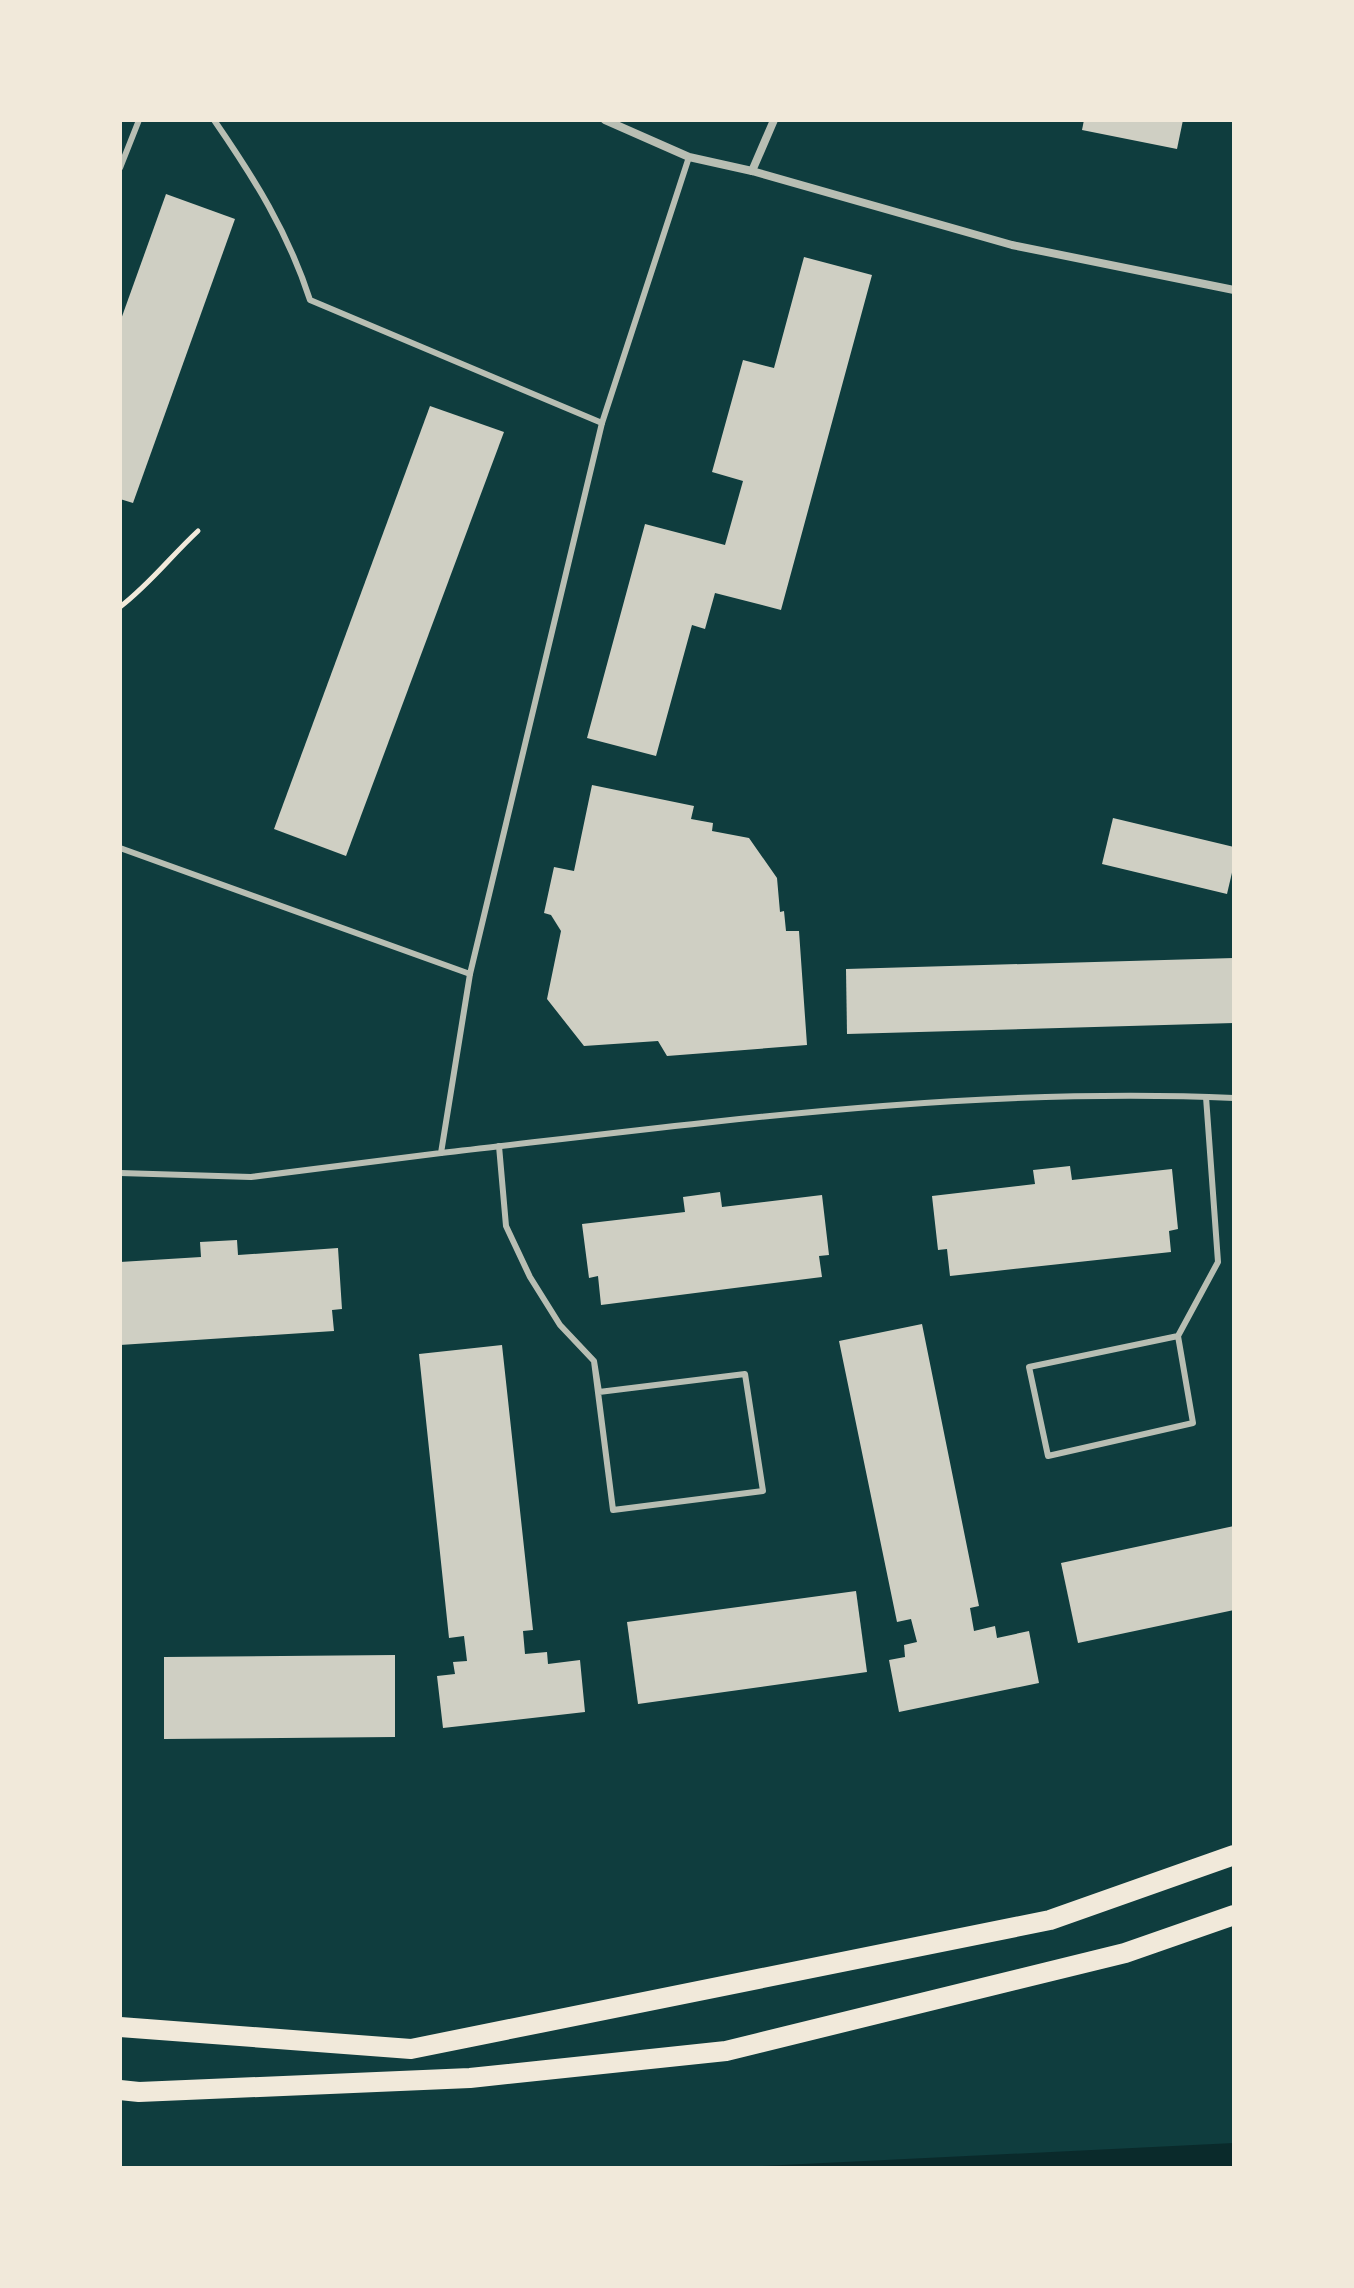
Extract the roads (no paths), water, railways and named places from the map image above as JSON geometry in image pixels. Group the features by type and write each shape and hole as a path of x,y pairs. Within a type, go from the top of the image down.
{"main road":[{"path":"120,2027 411,2049 1050,1920 1234,1855"},
{"path":"120,2090 139,2092 470,2078 726,2051 1125,1953 1234,1915"}],"street":[{"path":"605,120 689,157 752,171 1012,245 1234,290"},
{"path":"752,171 774,120"}],"lane":[{"path":"120,168 139,120"},
{"path":"214,120 260,187 298,262 310,300 602,423"},
{"path":"441,1153 470,974 602,423 689,157"},
{"path":"120,848 470,974"},
{"path":"1178,1336 1029,1367 1048,1456 1193,1423 1178,1336 1218,1262 1206,1097"},
{"path":"120,1173 251,1177 499,1146 914,1102 1234,1098"},
{"path":"499,1146 506,1226 530,1277 560,1325 594,1361 599,1392 745,1374 763,1491 613,1510 594,1361"}],"water":[{"path":"1234,2143 1234,2168 723,2168"}]}
